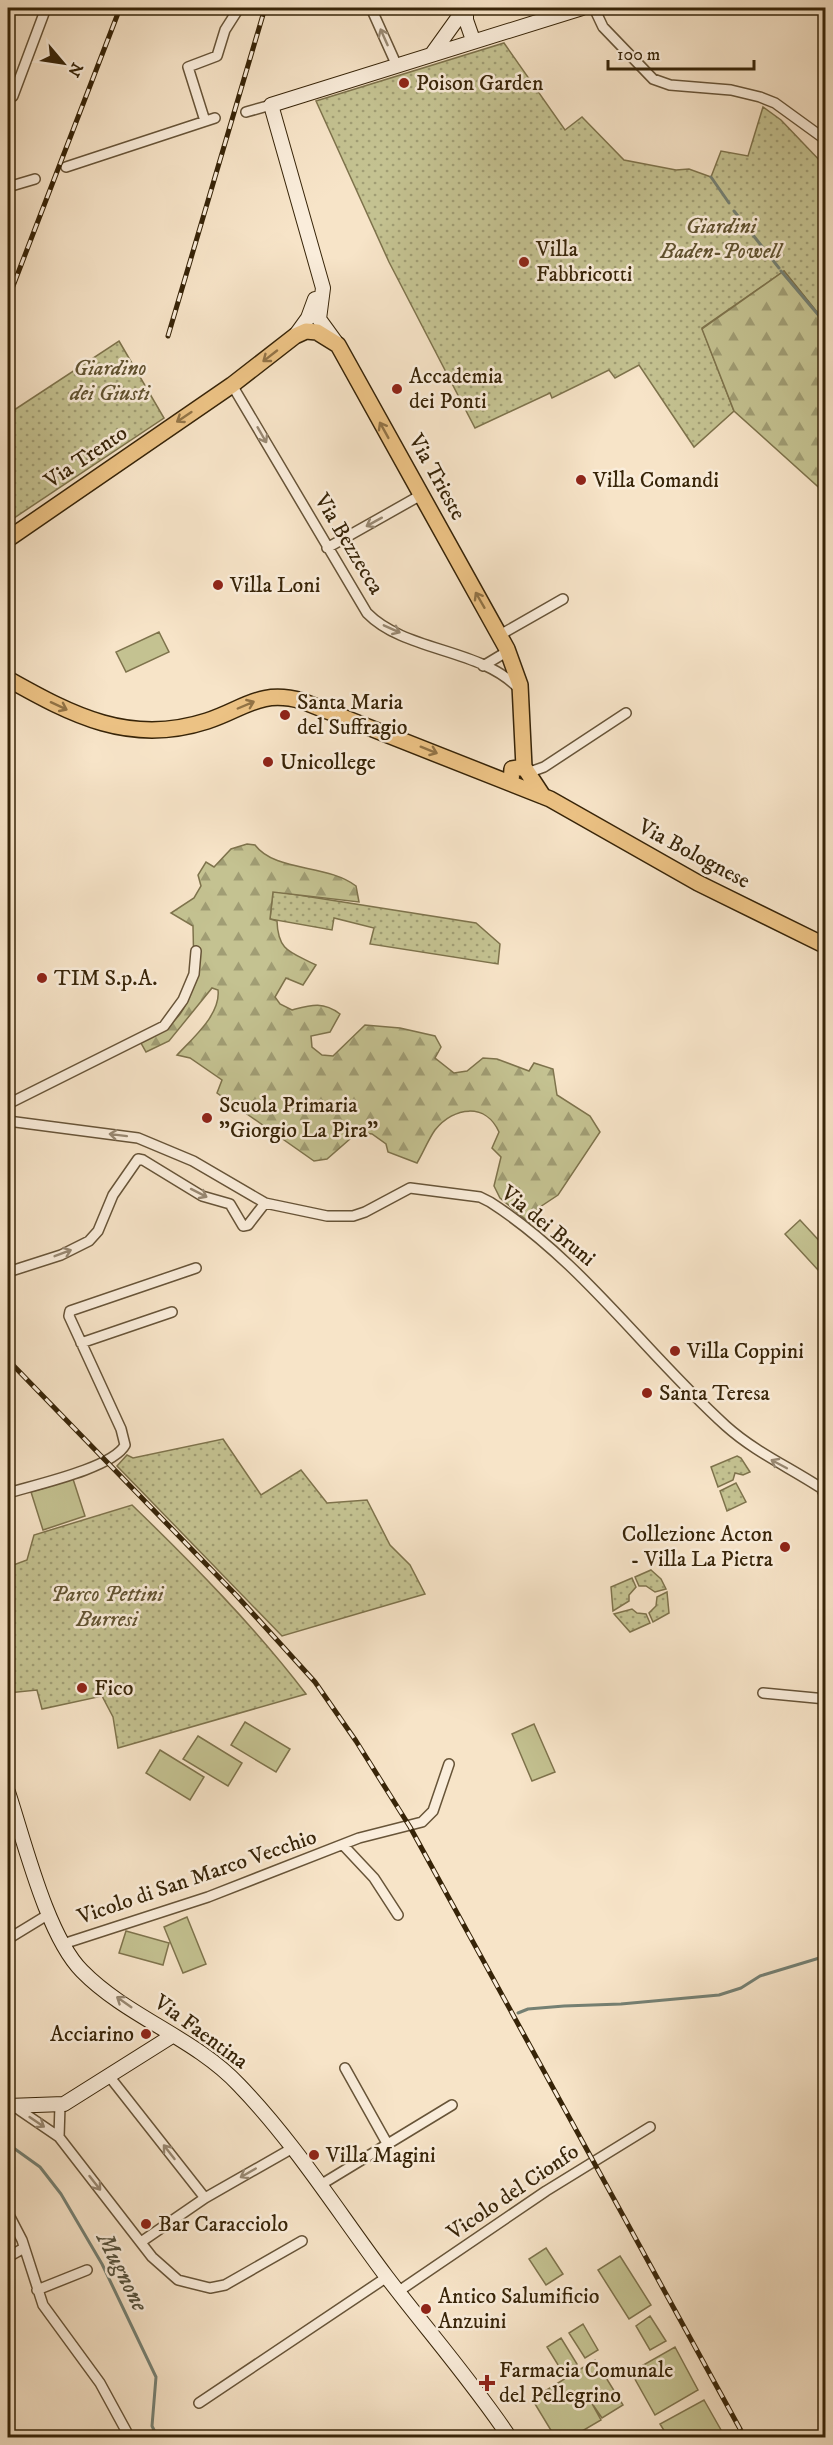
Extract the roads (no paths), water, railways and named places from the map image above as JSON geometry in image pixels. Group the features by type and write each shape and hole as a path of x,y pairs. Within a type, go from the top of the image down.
{"main road":[{"path":"302,333 335,341"},
{"name":"Via Trento","path":"8,539 302,333"},
{"name":"Via Trieste","path":"335,341 508,651 521,691 523,777"},
{"name":"Via Bolognese","path":"8,679 79,716 126,729 165,730 190,726 270,696 287,697 523,777 543,796 698,883 825,946"}],"street":[{"path":"10,95 46,8"},
{"path":"205,121 188,67 217,56 225,30 239,8"},
{"path":"370,8 397,66"},
{"path":"432,54 465,8"},
{"path":"465,8 466,20 473,40"},
{"path":"246,112 582,8"},
{"path":"594,8 603,27 653,78 670,85 731,90 760,97 775,104 825,140"},
{"path":"453,24 453,35 458,45"},
{"name":"Via Trieste","path":"271,105 323,295 319,319 335,341"},
{"path":"66,167 215,118"},
{"path":"8,187 35,179"},
{"path":"302,333 319,279"},
{"name":"Via Bezzecca","path":"232,384 363,607 378,622 504,675 521,691"},
{"path":"327,548 421,495"},
{"path":"500,635 563,599"},
{"path":"483,666 508,651"},
{"path":"523,777 544,767 626,713"},
{"path":"8,1104 164,1026 178,1009 187,992 194,974 196,951"},
{"name":"Via dei Bruni","path":"8,1121 146,1141 193,1161 265,1203 327,1216 353,1216 379,1206 410,1188 480,1197 490,1202 576,1272 715,1415 766,1458 821,1488 825,1497"},
{"path":"8,1272 61,1255 89,1241 98,1231 113,1195 138,1160 146,1141"},
{"path":"138,1160 143,1160 202,1196 230,1204 243,1226 248,1225 265,1203"},
{"path":"8,1493 100,1464 124,1448 125,1439 69,1316 70,1311 76,1307 196,1268"},
{"path":"81,1343 172,1312"},
{"path":"763,1693 825,1699"},
{"name":"Vicolo di San Marco Vecchio","path":"63,1944 208,1897 344,1846 359,1838 425,1821 433,1811 449,1764"},
{"name":"Via Faentina","path":"8,1792 49,1914 63,1944 87,1976 232,2078 322,2184 387,2277 478,2390 510,2438"},
{"name":"Vicolo di San Marco Vecchio","path":"344,1846 374,1878 399,1915"},
{"path":"8,1939 49,1914"},
{"path":"11,2107 60,2105 172,2036"},
{"path":"345,2068 388,2145"},
{"path":"109,2076 205,2198"},
{"path":"59,2137 60,2105"},
{"path":"322,2184 452,2105"},
{"path":"11,2107 59,2137 157,2262 174,2278 192,2285 210,2288 237,2280 302,2241"},
{"name":"Vicolo del Cionfo","path":"399,2291 546,2191 650,2127"},
{"path":"141,2242 205,2198 291,2149"},
{"path":"8,2213 24,2248 43,2305 100,2383 130,2438"},
{"path":"8,2257 24,2248"},
{"path":"37,2290 87,2270"},
{"path":"199,2403 387,2277"}],"waterway":[{"path":"711,177 729,203"},
{"path":"734,211 779,268"},
{"path":"781,271 826,324"},
{"path":"518,2013 528,2009 621,2004 719,1995 741,1988 760,1976 826,1956"},
{"name":"Mugnone","path":"8,2144 40,2167 61,2194 102,2264 156,2377 152,2426 158,2438"}],"railway":[{"path":"8,299 120,8"},
{"path":"168,336 265,8"},
{"path":"8,1360 236,1595 315,1682 356,1741 410,1827 745,2438"}],"place":[{"name":"Poison Garden","path":"404,83"},
{"name":"Villa Fabbricotti","path":"524,262"},
{"name":"Accademia dei Ponti","path":"397,389"},
{"name":"Villa Comandi","path":"581,480"},
{"name":"Villa Loni","path":"218,585"},
{"name":"Santa Maria del Suffragio","path":"285,715"},
{"name":"Unicollege","path":"268,762"},
{"name":"TIM S.p.A.","path":"42,978"},
{"name":"Scuola Primaria \"Giorgio La Pira\"","path":"207,1118"},
{"name":"Villa Coppini","path":"675,1351"},
{"name":"Santa Teresa","path":"647,1393"},
{"name":"Collezione Acton - Villa La Pietra","path":"785,1547"},
{"name":"Fico","path":"82,1688"},
{"name":"Acciarino","path":"146,2034"},
{"name":"Villa Magini","path":"314,2155"},
{"name":"Bar Caracciolo","path":"146,2224"},
{"name":"Antico Salumificio Anzuini","path":"426,2309"},
{"name":"Farmacia Comunale del Pellegrino","path":"487,2383"}],"park label":[{"name":"Giardini Baden-Powell","path":"721,238"},
{"name":"Giardino dei Giusti","path":"110,380"},
{"name":"Parco Pettini Burresi","path":"107,1607"}]}
